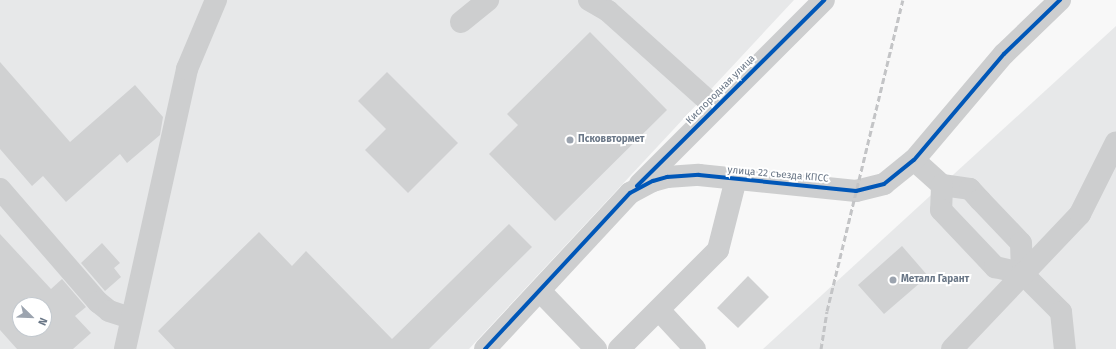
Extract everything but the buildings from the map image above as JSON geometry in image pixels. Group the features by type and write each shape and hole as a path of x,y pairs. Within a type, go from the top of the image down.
{"street":[{"path":"125,349 187,69 216,0"},
{"path":"460,22 488,0"},
{"path":"589,0 608,11 715,107"},
{"name":"Кислородная улица","path":"630,193 824,0"},
{"name":"улица 22 съезда КПСС","path":"486,349 630,193 667,177 699,176 856,191 884,184 914,160 1004,54 1060,0"},
{"path":"952,349 1022,272 1080,214 1116,142"},
{"path":"914,160 942,185 970,189 1021,243 1022,272"},
{"path":"619,349 718,250 736,179"},
{"path":"942,185 941,210 996,267 1022,272 1061,312 1065,349"},
{"path":"0,189 98,302 109,311 131,318"},
{"path":"540,290 596,349"},
{"path":"659,310 695,349"}],"shaded area":[{"path":"0,0 794,0 469,349 0,349"},
{"path":"1116,26 1116,349 763,349 942,185"}],"railway":[{"path":"821,349 827,311 903,0"}],"cycle path":[{"path":"637,186 824,0"},
{"path":"485,349 630,193 653,181 667,177 699,175 856,191 884,184 914,160 1004,54 1060,0"}],"place":[{"name":"Псковвтормет","path":"570,140"},
{"name":"Металл Гарант","path":"893,280"}]}
